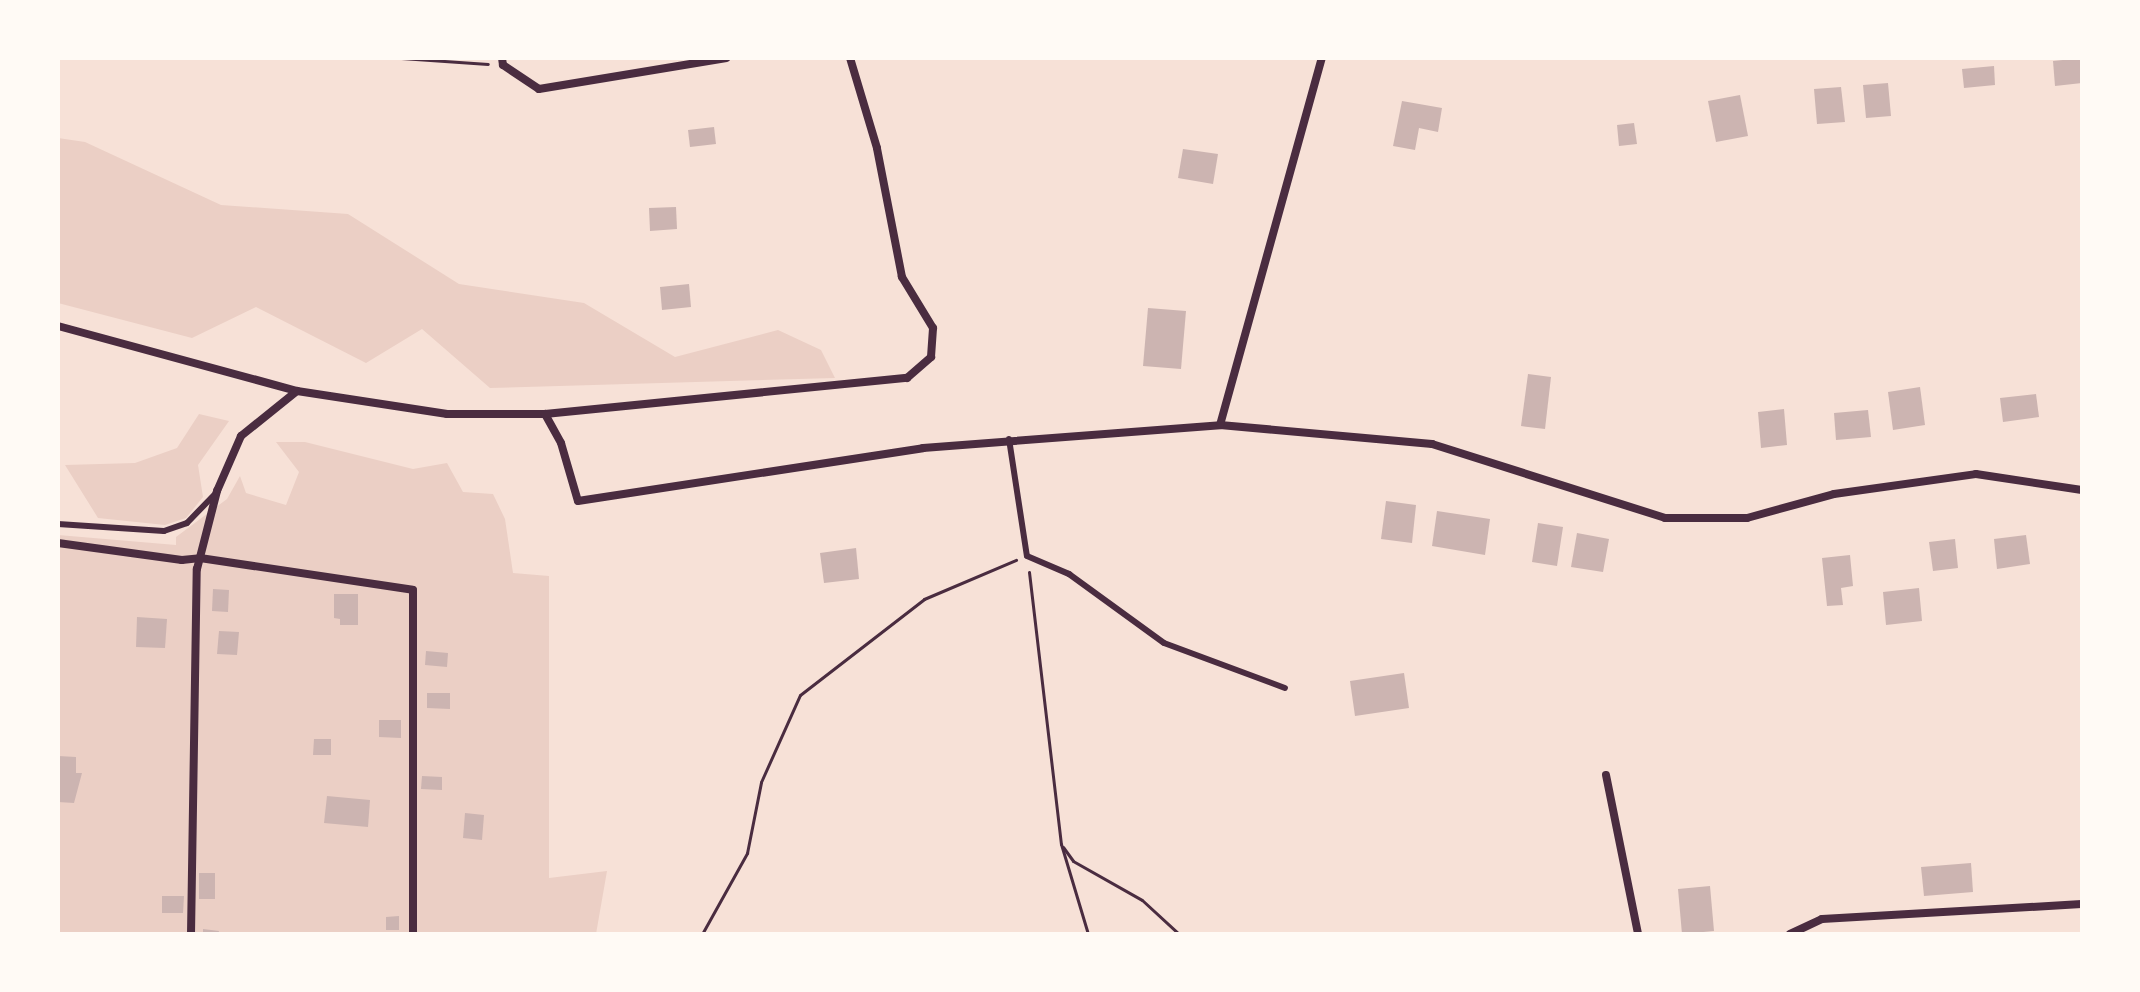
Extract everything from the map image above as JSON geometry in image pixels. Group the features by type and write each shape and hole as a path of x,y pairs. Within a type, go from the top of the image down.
{"street":[{"path":"503,62 539,89 726,58"},
{"path":"58,326 297,391 447,414 545,414 907,378 931,357 933,328 902,277 877,148 850,58"},
{"path":"1220,425 1322,58"},
{"path":"191,934 197,569 217,491 241,436 297,391"},
{"path":"545,414 561,443 578,501 923,448 1220,425 1432,444 1665,518 1747,518 1834,494 1976,474 2082,490"},
{"path":"58,543 182,560 200,558 413,590 413,934"},
{"path":"1606,775 1637,933"},
{"path":"1790,934 1822,919 2082,904"}],"lane":[{"path":"1009,439 1027,556 1069,574 1164,643 1285,688"},
{"path":"58,524 164,531 187,523 217,491"}],"path":[{"path":"401,58 503,62"},
{"path":"702,934 747,853 761,782 800,695 924,599 1027,556 1061,844 1088,934"},
{"path":"1061,844 1073,861 1142,900 1179,934"},
{"path":"1605,934 1637,933"}],"shaded area":[{"path":"58,138 85,142 221,205 348,214 459,284 584,303 675,357 778,330 821,350 835,378 490,388 422,329 366,363 256,307 192,338 58,303"},
{"path":"199,414 229,421 198,465 203,497 186,518 165,525 98,518 65,465 135,463 177,448"},
{"path":"276,442 305,442 413,469 447,463 463,492 493,494 505,519 513,573 549,576 549,878 607,871 596,934 58,934 58,535 176,545 176,537 227,499 240,476 246,493 286,505 299,472"}],"building":[{"path":"2082,58 2082,83 2055,86 2053,61"},
{"path":"1994,66 1995,85 1964,88 1962,69"},
{"path":"1888,83 1891,116 1866,118 1863,85"},
{"path":"1841,87 1845,122 1817,124 1814,89"},
{"path":"1740,95 1748,136 1716,142 1708,101"},
{"path":"1402,101 1442,108 1438,132 1419,128 1415,150 1393,146"},
{"path":"1634,123 1637,144 1619,146 1617,125"},
{"path":"714,127 716,144 690,147 688,130"},
{"path":"1183,149 1218,154 1213,184 1178,178"},
{"path":"676,207 677,229 650,231 649,208"},
{"path":"689,284 691,307 662,310 660,287"},
{"path":"1148,308 1186,311 1181,369 1143,366"},
{"path":"1528,374 1551,377 1545,429 1521,426"},
{"path":"1920,387 1925,425 1893,430 1888,392"},
{"path":"2036,394 2039,417 2003,422 2000,398"},
{"path":"1784,409 1787,445 1761,448 1758,412"},
{"path":"1868,410 1871,437 1836,440 1834,413"},
{"path":"1386,501 1416,505 1412,543 1381,539"},
{"path":"1437,511 1490,519 1485,555 1432,546"},
{"path":"1538,523 1563,527 1557,566 1532,562"},
{"path":"1577,533 1609,539 1603,572 1571,567"},
{"path":"2026,535 2030,564 1997,569 1994,539"},
{"path":"1955,539 1958,568 1933,571 1929,542"},
{"path":"856,548 859,579 824,583 820,553"},
{"path":"1850,555 1853,586 1841,588 1843,605 1827,606 1822,558"},
{"path":"1919,588 1922,621 1886,625 1883,592"},
{"path":"213,589 229,590 228,612 212,611"},
{"path":"334,594 358,594 358,625 340,625 340,619 334,618"},
{"path":"137,617 167,619 165,648 136,647"},
{"path":"219,631 239,632 237,655 217,654"},
{"path":"426,651 448,653 447,667 425,665"},
{"path":"1404,673 1409,708 1355,716 1350,681"},
{"path":"427,693 450,693 450,709 427,708"},
{"path":"379,720 401,720 401,738 379,737"},
{"path":"314,739 331,739 331,755 313,755"},
{"path":"58,756 76,757 76,773 82,773 74,803 58,802"},
{"path":"422,776 442,777 442,790 421,789"},
{"path":"327,796 370,800 368,827 324,823"},
{"path":"465,813 484,815 482,840 463,838"},
{"path":"1971,863 1973,892 1924,896 1921,867"},
{"path":"199,873 215,873 215,899 199,899"},
{"path":"1710,886 1714,931 1682,934 1678,889"},
{"path":"162,896 184,896 183,913 162,913"},
{"path":"399,916 399,930 386,930 386,917"},
{"path":"203,929 219,931 218,934 203,934"}]}
